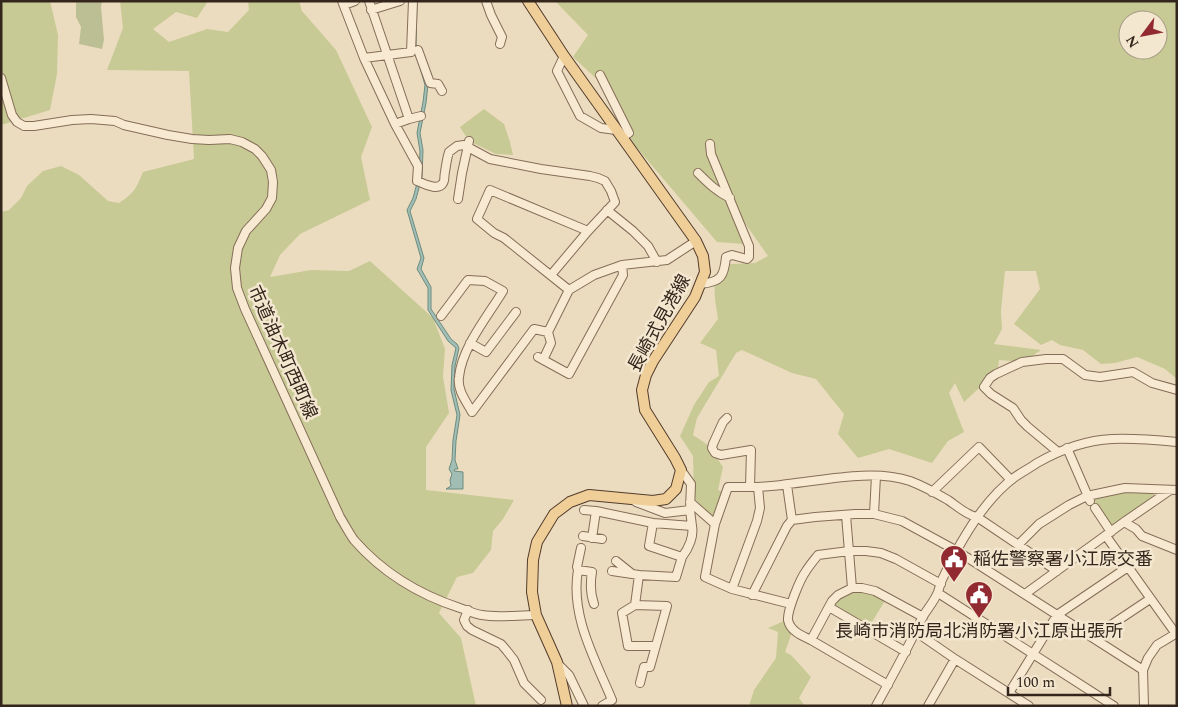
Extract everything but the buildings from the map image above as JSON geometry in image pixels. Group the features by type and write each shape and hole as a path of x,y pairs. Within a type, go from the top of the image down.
{"main road":[{"name":"長崎式見港線","path":"528,1 564,56 696,241 703,256 705,272 695,297 653,361 646,375 642,390 645,410 681,470"},
{"path":"567,706 557,662 536,615 532,592 533,560 537,542 554,514 570,502 589,495 653,501 666,499 676,489 681,470"}],"street":[{"path":"355,1 343,3 364,58 395,124 418,166 417,181 438,187 444,183 445,166 449,152 457,146 468,144 490,159 598,178 605,181 615,202 588,230 551,275"},
{"path":"369,1 409,119"},
{"path":"371,10 400,1"},
{"path":"413,1 418,49 430,83 438,84 442,91"},
{"path":"486,1 491,16 502,37 500,44"},
{"path":"364,58 418,49"},
{"path":"564,56 557,71 580,116 601,128 619,133 628,133 600,75"},
{"name":"市道油木町西町線","path":"1,78 12,115 17,122 24,126 72,120 115,121 124,125 192,139 230,139 242,142 262,156 271,170 274,182 272,198 266,209 246,231 238,248 234,268 237,288 340,517 353,538 366,553 405,583 431,596 482,615 536,615"},
{"path":"395,124 421,116"},
{"path":"458,199 468,144"},
{"path":"700,284 712,283 718,279 725,270 726,257 732,255 747,259 749,257 749,246 711,154 710,144"},
{"path":"698,173 719,193 730,198"},
{"path":"569,290 477,219 490,190 588,230"},
{"path":"607,210 648,246 657,262"},
{"path":"622,264 623,274 569,374 540,359 551,343 548,332 569,290 594,275 622,264 666,260 696,241"},
{"path":"441,316 468,280 485,281 504,291 470,342 463,359 458,378 461,394 472,412 534,329 548,332"},
{"path":"470,342 486,352 516,312"},
{"path":"1058,452 1028,427 1012,408 984,387 990,378 1022,362 1046,359 1063,360 1085,375 1100,377 1133,372 1152,383 1177,390"},
{"path":"727,418 723,422 712,448 715,453 720,454 751,450 754,487 760,508 732,589"},
{"path":"876,706 923,617 938,593 940,584 957,551 978,516 997,493 1015,476 1058,452 1078,444 1127,438 1177,442"},
{"path":"932,492 979,447 1011,480"},
{"path":"1068,448 1089,498"},
{"path":"612,571 636,575 676,577 682,557 686,552 693,533 690,484 681,470"},
{"path":"874,514 876,476"},
{"path":"791,604 732,589 705,577 715,524 728,487 787,485 826,479 876,476 909,481 948,500 972,516 978,516 1057,571"},
{"path":"787,485 792,520"},
{"path":"1018,544 1039,524 1069,504 1125,488 1173,490"},
{"path":"1025,594 1124,522 1173,490"},
{"path":"629,499 666,513 690,506"},
{"path":"690,506 715,524"},
{"path":"1094,508 1128,568 1176,634 1157,645 1143,670 1144,706"},
{"path":"584,510 653,524 692,526"},
{"path":"592,538 596,511"},
{"path":"752,595 787,526 792,520 874,514 902,521 957,551 1143,670"},
{"path":"846,515 852,588"},
{"path":"1124,522 1136,529 1142,536 1177,550"},
{"path":"653,524 649,546 682,557"},
{"path":"583,536 602,539"},
{"path":"581,548 577,568 576,594 582,627 612,700 602,706"},
{"path":"888,685 811,640 800,636 788,622 788,611 804,573 818,555 866,551 896,558 940,584"},
{"path":"616,561 636,575"},
{"path":"1009,693 1057,615 1128,568"},
{"path":"578,570 592,572 590,592 594,604"},
{"path":"635,605 636,575"},
{"path":"811,640 832,601 838,595 852,588 874,591 923,617"},
{"path":"938,593 1114,706"},
{"path":"1093,638 1150,599"},
{"path":"640,683 644,667 650,667 667,606 635,605 622,613 628,646 655,646"},
{"path":"829,607 906,652"},
{"path":"468,610 464,620 467,626 501,644 514,660 524,683 541,700"},
{"path":"916,632 954,659 1029,706"},
{"path":"928,706 954,659"},
{"path":"557,662 569,675 584,706"}],"green space":[{"path":"1,1 50,1 58,35 57,74 50,110 1,125"},
{"path":"76,1 102,1 104,40 102,49 79,44 81,27 76,17"},
{"path":"120,1 208,1 197,18 176,12 153,29 169,42 207,29 228,32 249,10 248,1 299,1 302,11 336,50 372,127 361,157 370,200 300,234 280,255 270,277 311,270 349,271 370,261 433,318 445,349 443,377 449,413 426,447 426,490 514,500 503,519 493,531 491,550 473,573 457,577 439,613 461,638 476,706 1,706 1,212 9,210 21,198 27,186 43,171 61,166 79,175 108,201 119,203 134,190 143,172 194,159 189,71 107,70 123,28"},
{"path":"555,1 1177,1 1177,379 1165,369 1137,357 1115,363 1101,364 1083,350 1060,345 1052,340 1041,345 1014,324 1040,289 1036,271 1005,271 1001,311 1002,329 994,344 1041,350 1024,362 999,360 997,377 990,378 964,402 955,383 949,393 964,432 948,441 932,463 889,449 858,458 838,434 844,414 816,379 792,373 742,350 736,353 697,418 693,435 708,445 723,467 718,490 730,494 712,516 694,498 693,456 680,436 694,405 709,382 719,376 716,350 700,343 718,319 714,275 731,264 755,263 768,256 742,219 744,244 717,242 632,142 601,83 573,57 588,35"},
{"path":"484,109 504,124 513,155 496,154 469,141 460,127"},
{"path":"1125,491 1154,492 1153,498 1111,528 1092,498"},
{"path":"864,591 885,601 870,625 834,605 843,596"},
{"path":"784,621 791,635 785,652 791,655 811,677 799,698 805,706 749,706 754,690 776,658 778,632 768,628"}],"water":[{"path":"414,1 417,1 416,44 428,84 420,133 423,150 422,177 416,199 410,211 424,258 421,269 431,287 431,309 459,348 455,366 454,389 460,415 455,460 458,469 454,471 463,472 463,489 446,489 451,486 452,474 449,469 452,460 457,415 451,390 452,365 456,348 448,341 428,310 428,288 417,269 421,258 407,210 413,198 419,176 420,151 417,133 425,85 413,44"}],"place":[{"name":"稲佐警察署小江原交番","path":"954,583"},
{"name":"長崎市消防局北消防署小江原出張所","path":"979,619"}]}
